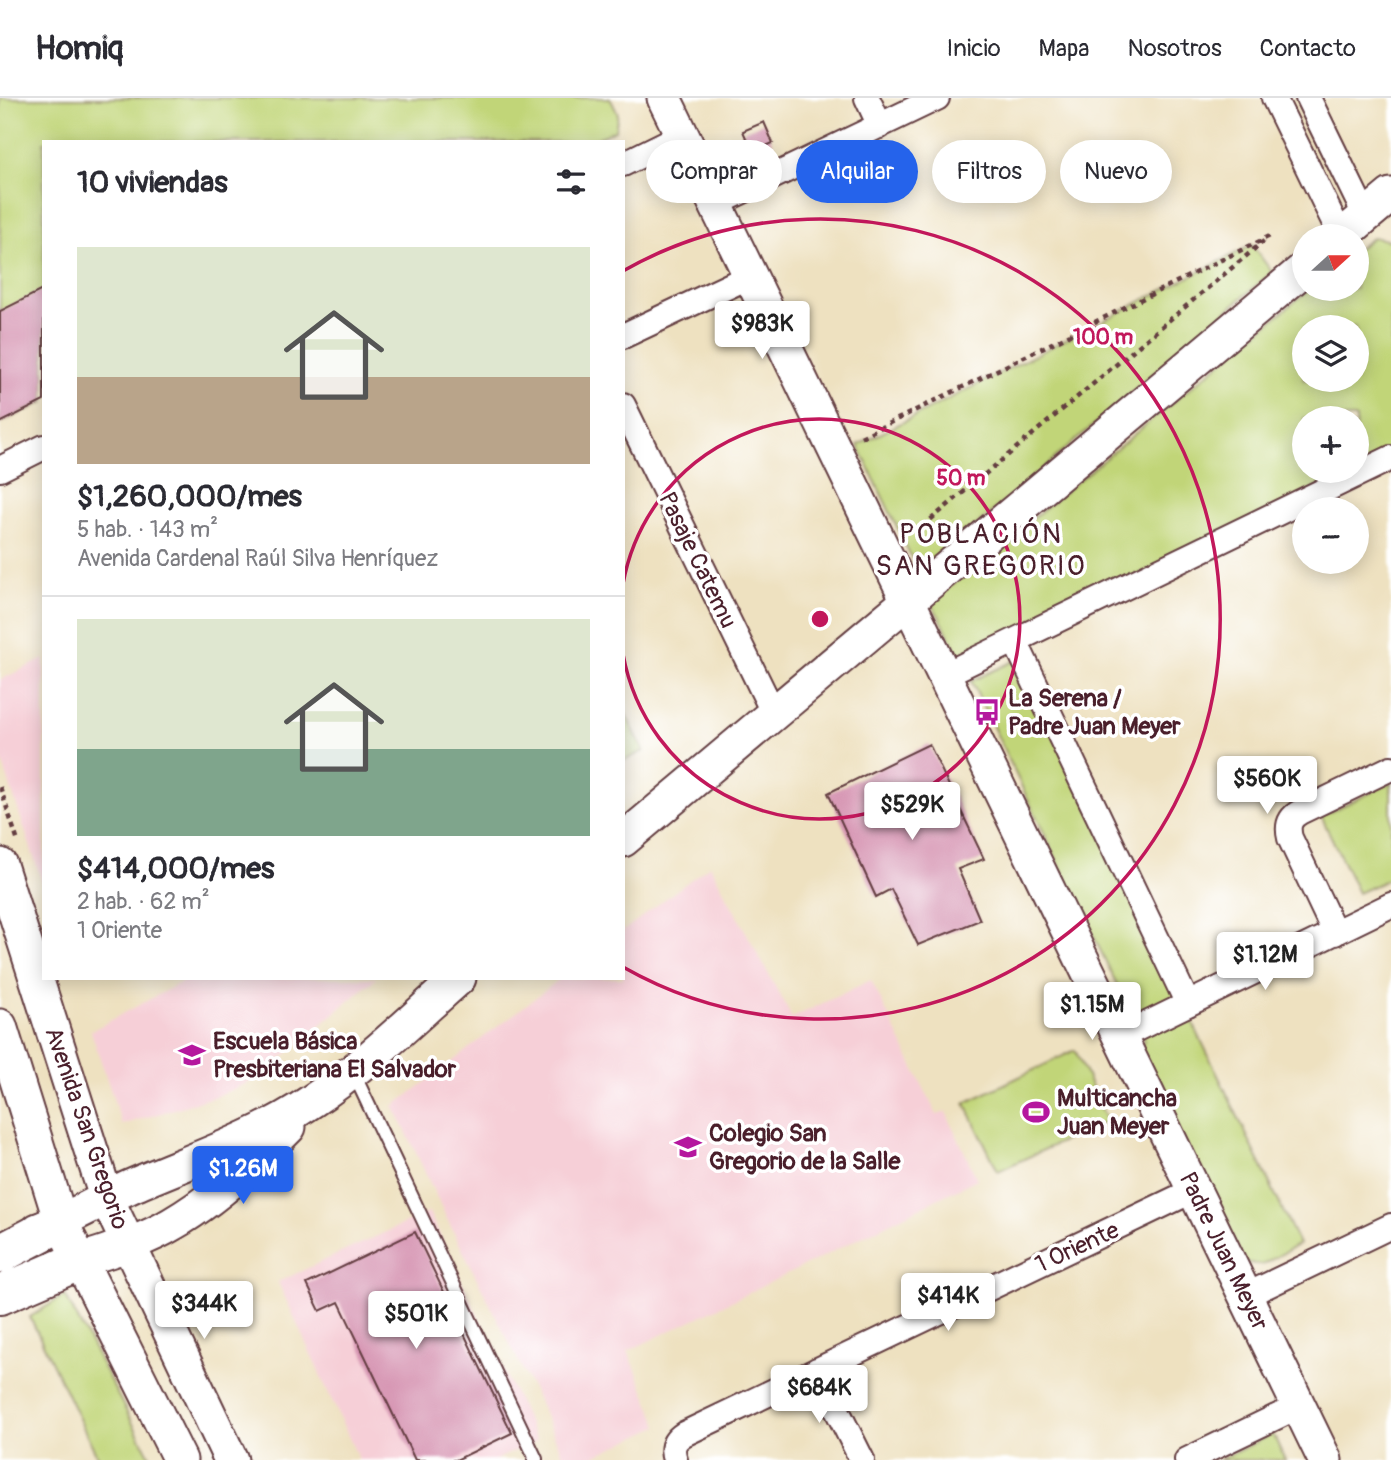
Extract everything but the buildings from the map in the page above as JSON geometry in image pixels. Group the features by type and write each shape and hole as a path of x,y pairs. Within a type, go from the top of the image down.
{"highway":[{"path":"0,1254 61,1222"},
{"path":"0,1295 81,1260"}],"main road":[{"name":"Padre Juan Meyer","path":"664,98 1325,1460"},
{"path":"625,838 1292,279"},
{"name":"Avenida San Gregorio","path":"0,865 106,1197 231,1460"},
{"path":"0,1242 61,1222 106,1197 253,1134 312,1102 353,1071 457,980"},
{"name":"Avenida San Gregorio","path":"0,1026 61,1222 180,1460"},
{"path":"81,1260 128,1244 173,1224 264,1152 312,1102"}],"street":[{"path":"867,98 880,126"},
{"path":"716,204 937,98"},
{"path":"1273,98 1370,215"},
{"path":"1308,98 1370,215"},
{"path":"625,163 682,135"},
{"path":"625,335 750,276"},
{"name":"Pasaje Catemu","path":"625,409 774,714"},
{"path":"0,469 42,448"},
{"path":"944,675 1391,458"},
{"path":"1015,641 1188,1003"},
{"path":"1335,933 1290,838 1289,821 1293,815 1391,768"},
{"path":"1120,1037 1391,905"},
{"name":"1 Oriente","path":"675,1460 673,1445 677,1438 684,1434 1194,1190"},
{"path":"1245,1296 1391,1226"},
{"path":"817,1370 862,1460"},
{"path":"1187,1460 1299,1406"}],"lane":[{"path":"353,1071 536,1459 534,1460"}],"path":[{"path":"835,449 1270,236 923,526"}],"shaded area":[{"path":"42,660 42,882 0,755 0,680"},
{"name":"Colegio San Gregorio de la Salle","path":"710,865 792,1018 871,980 937,1115 946,1112 977,1179 628,1351 659,1426 586,1460 565,1460 394,1106 558,980 625,980 625,929"},
{"name":"Escuela Básica Presbiteriana El Salvador","path":"185,980 374,980 257,1079 217,1096 122,1125 91,1031"},
{"path":"429,1212 537,1441 495,1460 359,1460 278,1282"}],"green space":[{"path":"0,98 610,98 618,114 615,130 594,140 42,140 42,403 0,423"},
{"path":"1373,237 1391,241 1391,451 1369,462 1369,406 1292,406 1292,483 1326,483 1298,497 1292,497 1292,500 962,661 930,603 1295,301 1369,301 1369,240"},
{"path":"1252,245 1272,272 935,561 913,561 858,445"},
{"path":"1018,659 1299,1244 1262,1265 1244,1262 1137,1051 1144,1041 971,681"},
{"path":"625,713 644,751 625,760"},
{"path":"1391,783 1391,878 1358,893 1321,816"},
{"name":"Multicancha Juan Meyer","path":"1075,1050 1107,1121 998,1171 965,1103"},
{"path":"65,1295 152,1460 99,1460 30,1317"},
{"path":"1273,1434 1285,1460 1219,1460"}],"place":[{"name":"La Serena / Padre Juan Meyer","path":"987,712"},
{"name":"Escuela Básica Presbiteriana El Salvador","path":"192,1055"},
{"name":"Multicancha Juan Meyer","path":"1036,1112"},
{"name":"Colegio San Gregorio de la Salle","path":"688,1147"}],"district":[{"name":"POBLACIÓN SAN GREGORIO","path":"981,549"}]}
